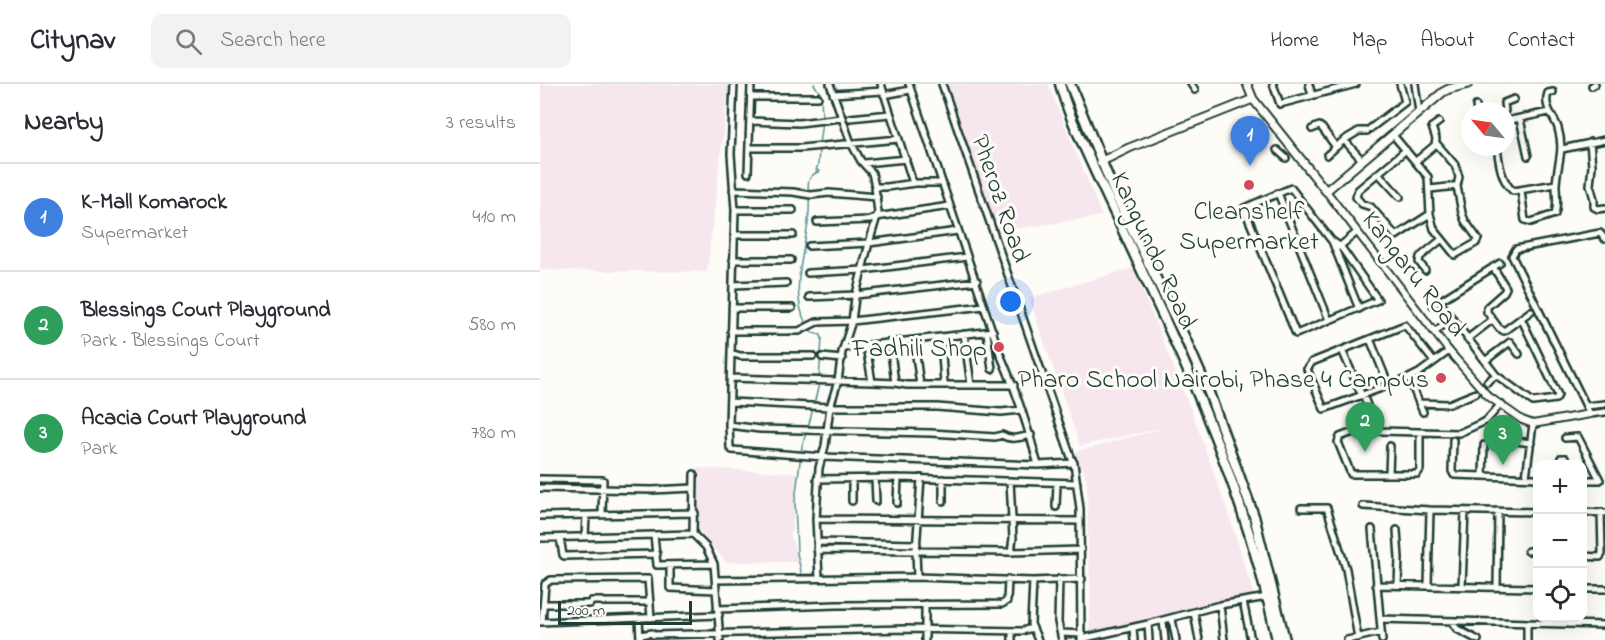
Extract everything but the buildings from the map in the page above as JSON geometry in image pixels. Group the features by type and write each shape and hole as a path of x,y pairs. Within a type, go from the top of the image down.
{"highway":[{"name":"Kangundo Road","path":"1060,84 1081,140 1158,304 1218,447 1246,525 1277,640"},
{"name":"Kangundo Road","path":"1070,84 1101,162 1185,338 1213,403 1254,516 1286,640"}],"main road":[{"name":"Kangaru Road","path":"1247,84 1253,99 1326,191"},
{"path":"1326,191 1449,88 1468,84"},
{"path":"1101,162 1129,148 1253,99"}],"street":[{"path":"734,84 731,154 735,210 729,425 729,446 732,450 823,457 1038,465 1074,463"},
{"path":"748,173 751,84"},
{"path":"819,578 816,519 817,479 823,457 830,407 876,217 877,197 872,173 851,143 830,84"},
{"name":"Pheroz Road","path":"942,84 1074,463 1080,520 1081,638"},
{"path":"1191,84 1195,90"},
{"path":"1273,84 1280,104 1356,84"},
{"path":"1309,84 1312,96"},
{"path":"1327,155 1344,140 1359,131 1367,131 1405,102 1400,84"},
{"path":"1415,84 1419,112"},
{"path":"833,94 909,87 977,282 990,332 992,369"},
{"path":"883,90 914,183"},
{"path":"1521,191 1525,220 1531,222 1555,214 1556,184 1562,149 1557,126 1549,112 1546,98 1548,93 1552,92"},
{"path":"751,97 818,97"},
{"path":"1506,102 1514,99"},
{"path":"1515,120 1549,112"},
{"path":"850,118 890,114"},
{"path":"750,121 799,123 841,118"},
{"path":"1520,119 1528,156"},
{"path":"1393,135 1428,177 1430,214 1434,229 1455,255 1478,241 1477,236 1465,222 1462,213 1459,177 1455,165 1436,143 1432,127 1438,122"},
{"path":"1312,129 1319,126 1322,128 1336,147"},
{"path":"749,148 801,148 898,139"},
{"path":"1344,140 1362,160"},
{"path":"1562,149 1605,140"},
{"path":"1590,142 1592,166 1590,185 1594,207 1605,208"},
{"path":"1416,161 1436,143"},
{"path":"1277,150 1286,158"},
{"path":"1406,150 1355,195 1362,204 1371,207 1394,235 1399,235 1430,214"},
{"path":"1499,156 1502,173 1513,191 1556,184"},
{"path":"864,163 906,159"},
{"path":"1378,174 1400,197"},
{"path":"875,187 941,183"},
{"path":"1430,189 1458,186"},
{"path":"1291,188 1377,298 1377,302 1294,334 1244,208 1278,194 1291,188"},
{"path":"734,190 877,197"},
{"name":"Kangaru Road","path":"1326,191 1356,233 1449,351 1488,396 1522,420 1533,424"},
{"path":"1278,194 1329,320"},
{"path":"817,222 870,220 876,217 950,206"},
{"path":"735,210 793,210"},
{"path":"809,246 868,243 958,231"},
{"path":"1338,247 1356,233"},
{"path":"1590,414 1512,256 1516,249 1600,233 1605,239"},
{"path":"734,235 793,235"},
{"path":"1425,270 1419,262 1420,257 1442,239"},
{"path":"1338,247 1359,309"},
{"path":"808,273 863,270 967,257"},
{"path":"733,260 791,260"},
{"path":"1432,305 1500,262"},
{"path":"1493,267 1506,288 1488,307 1487,312 1492,320 1504,332 1531,311"},
{"path":"809,297 856,295 977,282"},
{"path":"733,285 786,283"},
{"path":"1439,301 1496,375 1533,402 1556,399 1558,394 1521,318"},
{"path":"731,331 799,332 817,322 852,321 984,306"},
{"path":"732,308 792,308"},
{"path":"1434,332 1452,319"},
{"path":"1467,339 1492,320"},
{"path":"1434,362 1404,325 1312,362 1308,366 1308,373 1321,405 1325,409 1363,398 1419,373 1434,362 1449,351"},
{"path":"990,332 1014,385 1038,465"},
{"path":"844,348 990,332"},
{"path":"964,334 971,385"},
{"path":"941,338 944,384"},
{"path":"1370,339 1389,386"},
{"path":"914,341 920,385"},
{"path":"1485,361 1510,342 1518,354"},
{"path":"890,344 895,383"},
{"path":"866,346 872,382"},
{"path":"1342,350 1374,424 1380,431 1459,434 1486,421 1501,404"},
{"path":"731,353 740,356 813,356"},
{"path":"822,357 842,359"},
{"path":"1487,382 1496,375"},
{"path":"730,378 920,385 1014,385"},
{"path":"1408,378 1423,412"},
{"path":"1419,403 1449,404 1476,393"},
{"path":"730,402 830,407 937,407 1001,412 1022,410"},
{"path":"1587,406 1605,404"},
{"path":"1526,477 1533,424 1605,412"},
{"path":"1374,424 1340,437 1338,442 1351,474 1417,474 1420,470 1420,433"},
{"path":"729,425 826,432 931,433 995,437 1002,435 1006,438 1030,435"},
{"path":"1565,438 1578,437 1600,480 1587,480"},
{"path":"1454,440 1452,471 1454,475 1533,478"},
{"path":"1509,440 1531,443"},
{"path":"1483,476 1484,445"},
{"path":"1389,474 1390,446"},
{"path":"1560,460 1565,458"},
{"path":"693,534 694,474"},
{"path":"897,503 898,478"},
{"path":"817,479 921,478 1077,483"},
{"path":"917,577 916,550 921,478"},
{"path":"540,479 603,480 602,515"},
{"path":"852,479 852,501"},
{"path":"875,479 876,501"},
{"path":"943,501 944,479"},
{"path":"1010,481 1013,538 1011,552"},
{"path":"1056,507 1058,483"},
{"path":"540,488 604,490 694,488"},
{"path":"1363,506 1533,512"},
{"path":"1301,508 1327,508 1346,569 1359,638"},
{"path":"1428,585 1430,510"},
{"path":"1462,586 1465,511"},
{"path":"1497,587 1498,511"},
{"path":"1587,512 1603,513 1602,555 1600,557 1587,556"},
{"path":"540,516 695,513"},
{"path":"585,537 586,516"},
{"path":"816,519 1080,520"},
{"path":"1372,529 1382,640"},
{"path":"1397,530 1398,585"},
{"path":"540,538 693,534 706,547 714,564 720,637"},
{"path":"654,535 657,565 714,564"},
{"path":"560,538 564,556 657,554"},
{"path":"817,542 917,544"},
{"path":"817,550 1011,552 1081,550"},
{"path":"1528,551 1533,551"},
{"path":"670,565 670,588 716,590"},
{"path":"716,580 917,577 1034,581 1082,579"},
{"path":"651,618 650,580 645,578 551,580 545,584 541,622 651,618 718,612 925,604 1004,604 1007,601 1008,579"},
{"path":"1059,579 1059,622 1062,637 1102,637 1220,605 1267,597"},
{"path":"1034,581 1032,628 1038,640"},
{"path":"1376,585 1533,588"},
{"path":"1587,589 1605,589"},
{"path":"544,604 590,604 591,601 602,600 603,602 650,602"},
{"path":"1243,601 1251,640"},
{"path":"924,640 925,604"},
{"path":"1220,605 1224,640"},
{"path":"1194,612 1198,640"},
{"path":"639,618 640,637 652,633 652,635 720,637 925,630 1012,631 1032,628"},
{"path":"1172,619 1176,640"},
{"path":"1380,619 1605,625"},
{"path":"1163,621 1165,640"},
{"path":"1451,621 1457,629 1478,640"},
{"path":"1527,623 1527,640"},
{"path":"1149,624 1149,640"},
{"path":"1133,628 1134,640"},
{"path":"1012,631 1012,640"},
{"path":"1118,632 1118,640"},
{"path":"1347,640 1381,632"}],"shaded area":[{"path":"540,84 729,84 707,272 540,270"},
{"path":"948,84 1048,84 1102,216 996,232"},
{"path":"1133,268 1195,420 1230,518 1254,596 1093,635 1089,629 1091,592 1087,480 1075,452 1171,426 1080,446 1029,298"},
{"path":"696,468 799,473 791,536 799,562 726,562 697,528"}],"waterway":[{"path":"814,84 821,95 822,117"},
{"path":"819,144 822,122"},
{"path":"808,192 810,179 820,171 816,170 819,149"},
{"path":"806,324 798,293 809,213 809,197"},
{"path":"809,328 813,333 821,335 822,339 819,379"},
{"path":"808,428 819,384"},
{"path":"802,576 797,553 795,501 802,446 806,433"}],"place":[{"name":"K-Mall Komarock","path":"1250,166"},
{"name":"Cleanshelf Supermarket","path":"1249,185"},
{"name":"Fadhili Shop","path":"999,347"},
{"name":"Pharo School Nairobi, Phase 4 Campus","path":"1441,378"},
{"name":"Blessings Court Playground","path":"1365,452"},
{"name":"Acacia Court Playground","path":"1503,465"}]}
